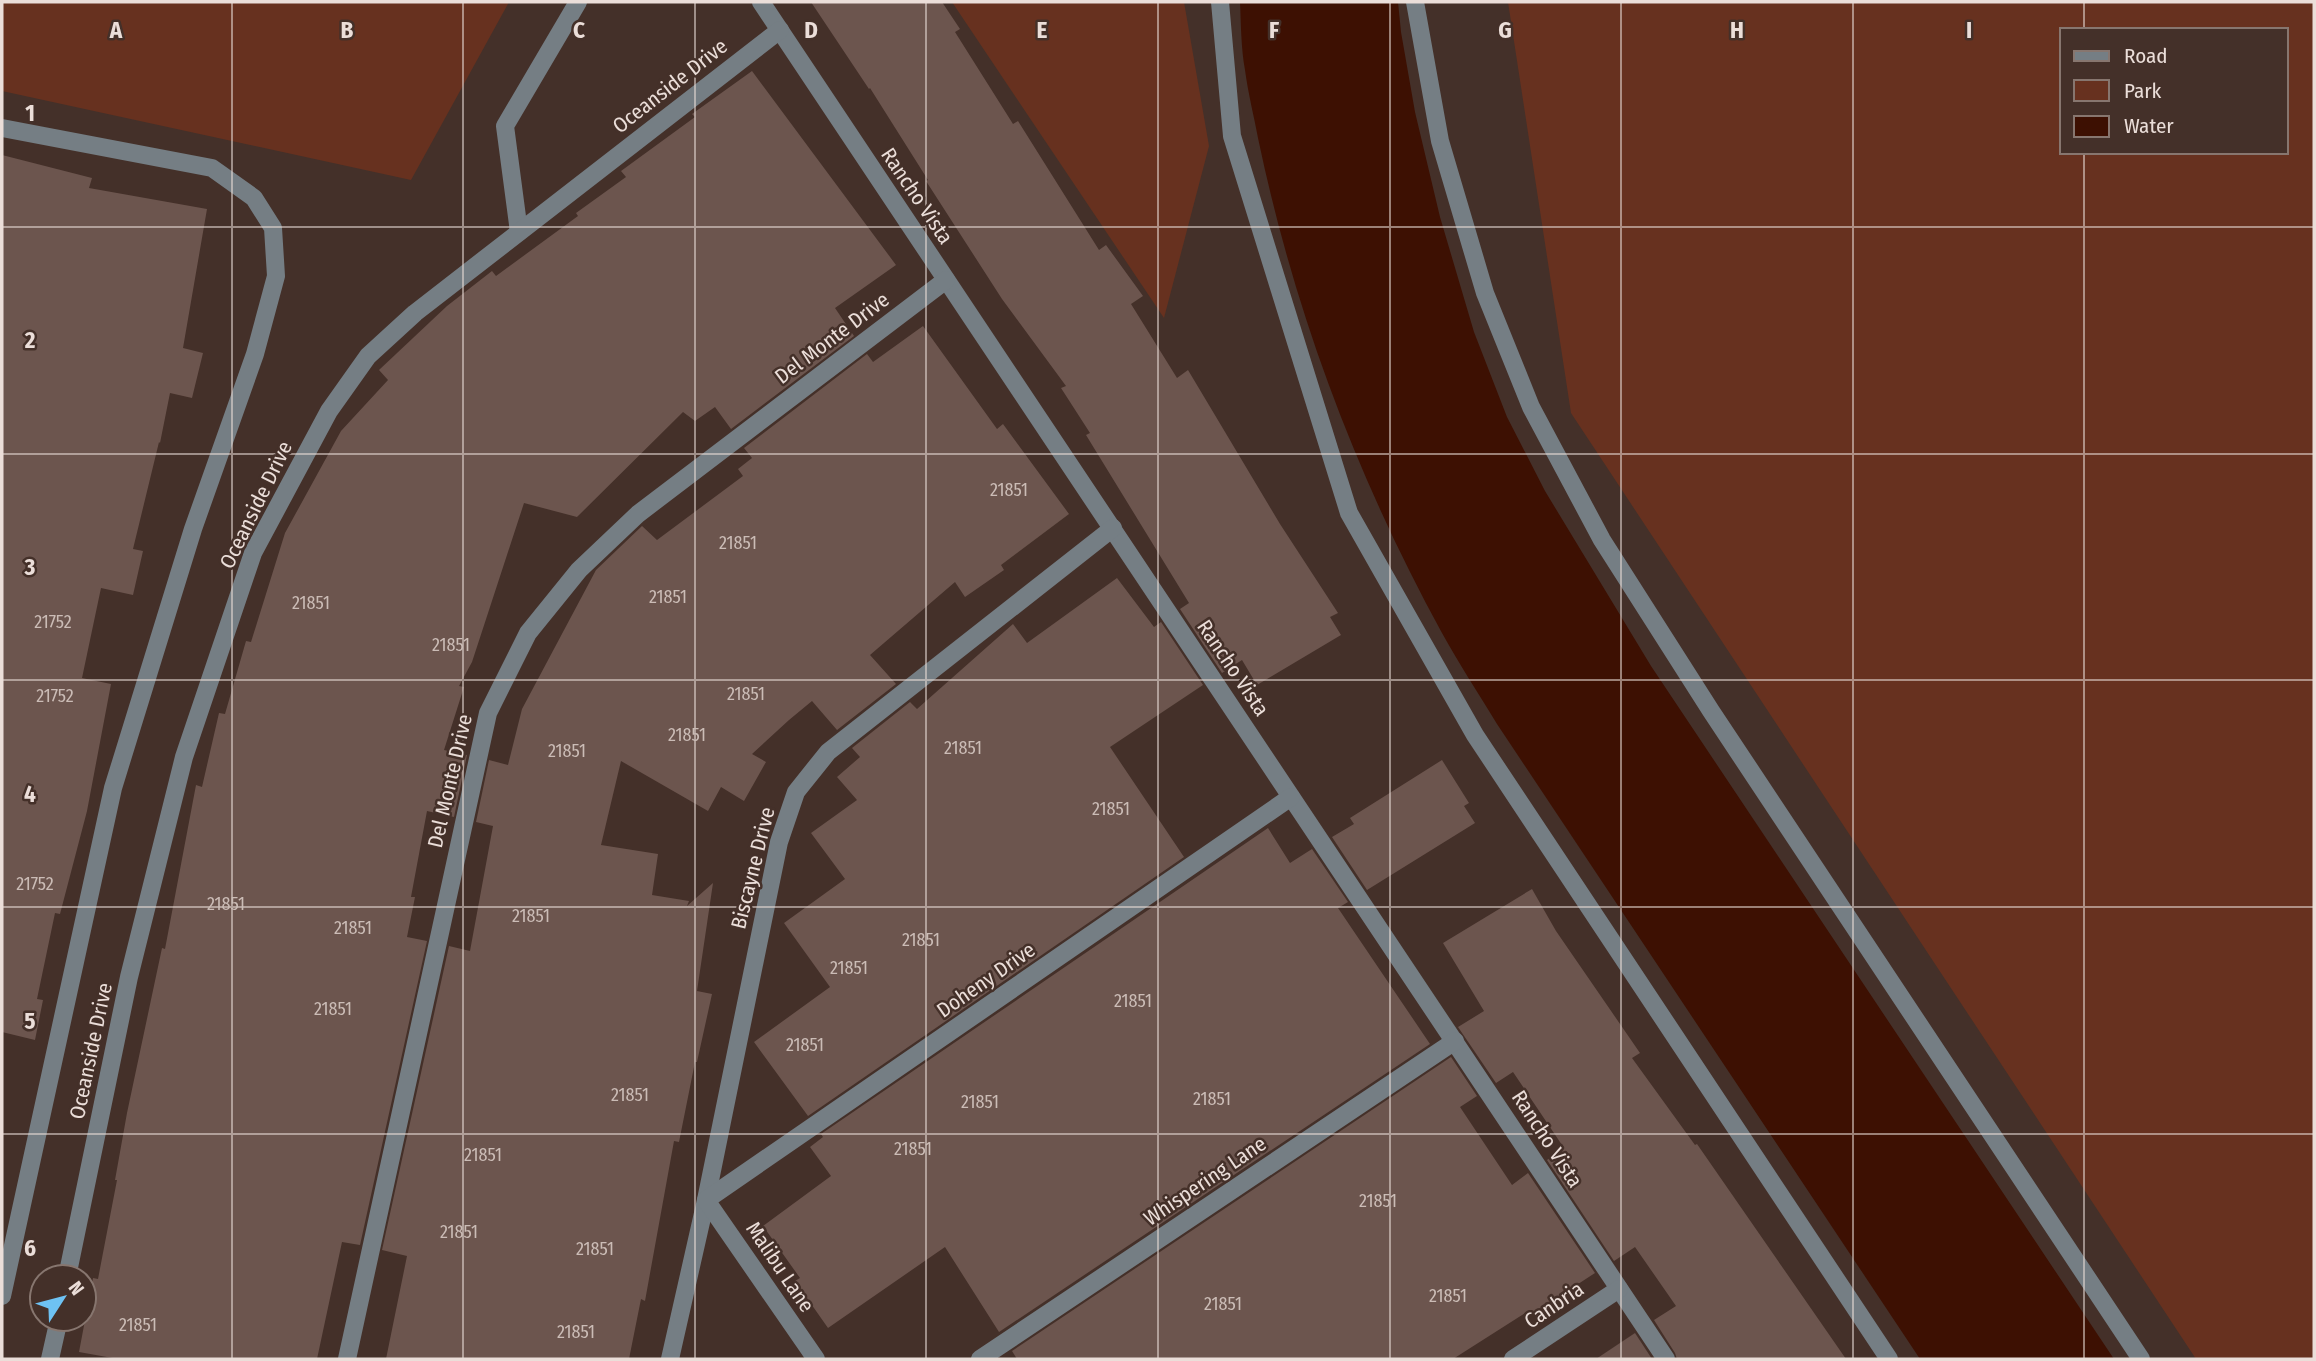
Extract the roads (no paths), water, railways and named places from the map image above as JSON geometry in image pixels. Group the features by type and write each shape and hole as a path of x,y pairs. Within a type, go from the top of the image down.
{"lane":[{"path":"519,232 505,126 578,2"},
{"name":"Rancho Vista","path":"761,2 1666,1359"},
{"path":"1220,2 1232,136 1349,513 1475,735 1889,1359"},
{"path":"1415,2 1440,141 1485,293 1531,407 1602,540 1711,711 2141,1359"},
{"name":"Oceanside Drive","path":"70,1263 129,978 184,757 253,554 329,411 368,356 415,313 780,30"},
{"path":"2,128 212,168 254,198 273,228 276,276 255,354 193,529 113,788 2,1296"},
{"name":"Del Monte Drive","path":"347,1359 488,713 528,633 579,570 638,514 946,280"},
{"name":"Biscayne Drive","path":"670,1359 706,1200 779,842 796,792 828,752 1113,528"},
{"name":"Doheny Drive","path":"706,1200 1291,797"},
{"name":"Whispering Lane","path":"980,1359 1455,1041"},
{"name":"Malibu Lane","path":"706,1200 816,1359"},
{"name":"Canbria","path":"1513,1359 1619,1289"},
{"path":"50,1359 56,1333"}],"water":[{"path":"1240,2 1398,2 1415,112 1440,217 1474,332 1507,417 1545,491 1651,666 2114,1359 1920,1359 1497,724 1449,645 1411,574 1382,515 1332,392 1290,267 1273,203 1246,79"}]}
